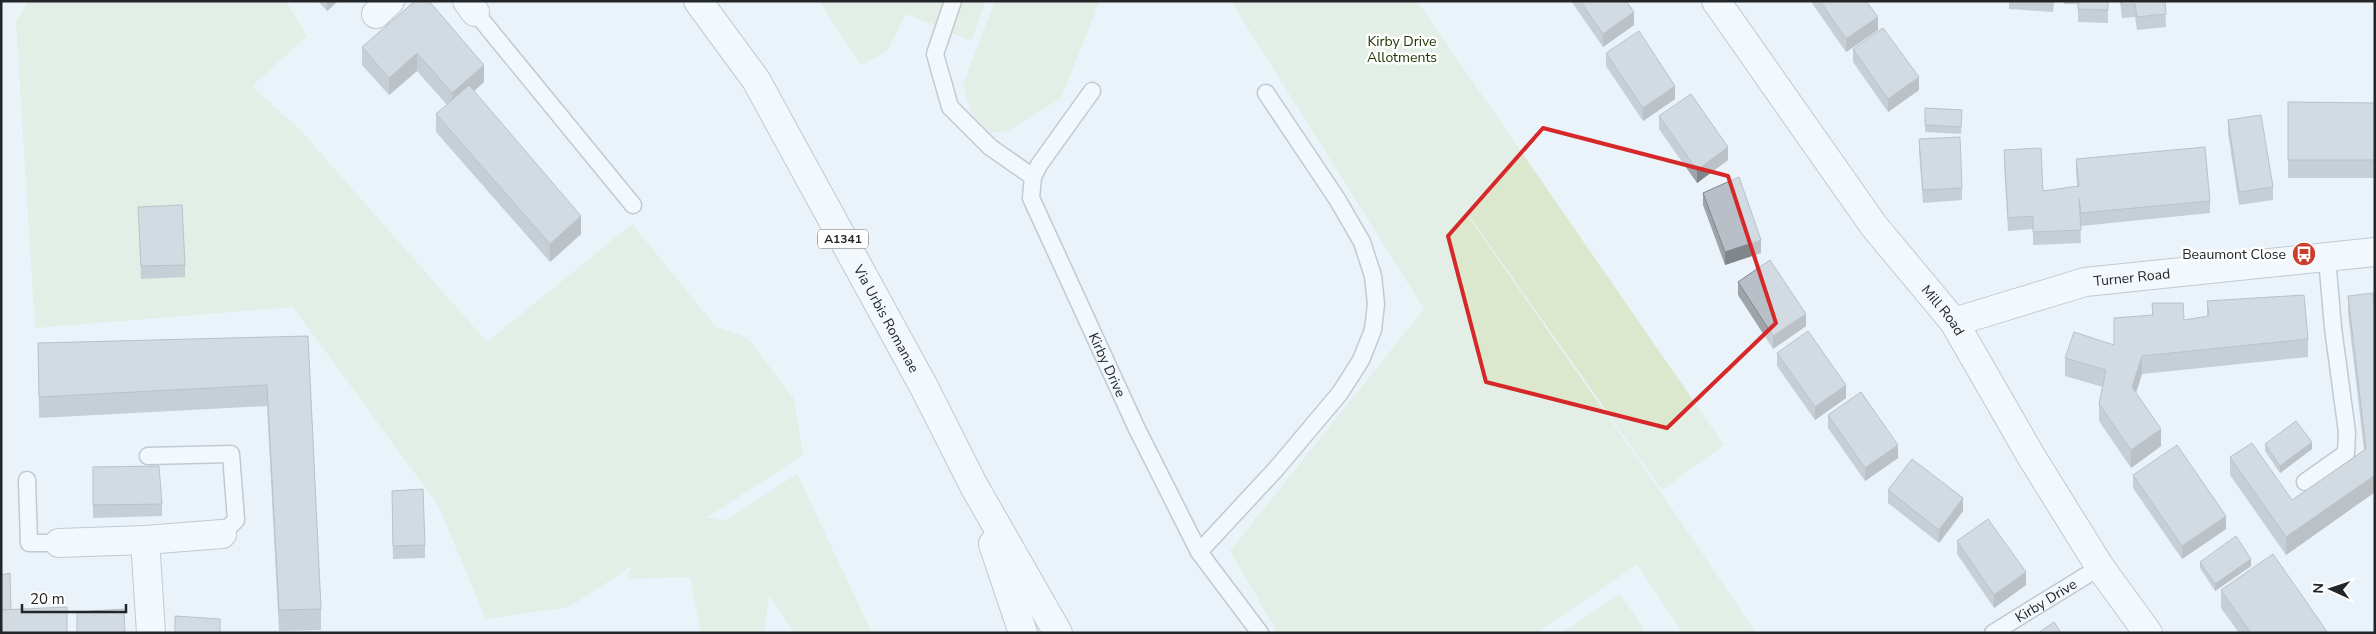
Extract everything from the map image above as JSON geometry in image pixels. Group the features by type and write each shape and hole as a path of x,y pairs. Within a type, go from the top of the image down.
{"street":[{"name":"Via Urbis Romanae","path":"698,1 756,80 924,387 974,486 1058,633"},
{"name":"Mill Road","path":"1716,1 1874,226 1954,322 2031,456 2100,567 2148,633"},
{"name":"Turner Road","path":"1954,322 2085,282 2375,252"},
{"name":"Via Urbis Romanae","path":"974,486 1023,633"},
{"path":"59,543 145,540 222,534"},
{"path":"145,540 150,633"}],"lane":[{"path":"953,1 935,54 950,106 990,147 1033,177 1092,91"},
{"path":"471,6 633,204"},
{"path":"1199,552 1276,469 1340,393 1361,360 1373,330 1376,304 1374,286 1362,242 1338,199 1266,93"},
{"name":"Kirby Drive","path":"1033,177 1031,198 1137,429 1199,552 1260,633"},
{"path":"2305,482 2346,453 2347,432 2326,258"},
{"path":"148,456 231,454 236,520 222,534"},
{"path":"27,480 29,543 59,543"},
{"name":"Kirby Drive","path":"1993,633 2100,567"}],"highlighted area":[{"path":"1543,128 1728,176 1776,323 1667,428 1486,382 1448,236"}],"green space":[{"path":"29,1 286,1 307,36 252,86 301,131 487,342 632,224 716,327 748,338 794,399 803,455 706,518 726,520 797,474 872,633 794,633 769,596 764,633 701,633 690,577 626,579 632,566 569,607 486,619 438,505 293,307 35,328 16,21"},
{"path":"819,1 986,1 971,41 906,14 887,51 861,65"},
{"path":"995,1 1100,1 1061,98 1008,131 991,133 971,112 963,85"},
{"name":"Kirby Drive Allotments","path":"1231,1 1417,1 1724,445 1662,490 1336,27 1660,491 1756,633 1683,633 1637,564 1537,633 1278,633 1230,551 1424,309"},
{"path":"1620,594 1646,633 1561,633"}],"building":[{"path":"415,1 429,1 484,65 452,93 417,53 389,78 362,47"},
{"path":"1580,1 1626,1 1634,12 1603,34"},
{"path":"1820,1 1866,1 1878,17 1846,39"},
{"path":"2078,1 2108,1 2108,10 2078,9"},
{"path":"2121,1 2165,1 2166,14 2137,17 2135,4 2122,5"},
{"path":"1883,28 1919,77 1888,99 1853,49"},
{"path":"1639,31 1675,86 1643,108 1606,53"},
{"path":"469,85 581,216 550,244 436,114"},
{"path":"1691,94 1728,147 1697,170 1659,116"},
{"path":"2288,102 2375,103 2375,160 2288,160"},
{"path":"1925,108 1962,110 1961,127 1925,125"},
{"path":"2261,115 2273,187 2239,192 2228,120"},
{"path":"1960,137 1962,188 1923,190 1919,139"},
{"path":"2205,147 2210,201 2081,213 2079,199 2081,230 2033,232 2033,216 2008,218 2004,150 2041,148 2043,191 2079,186 2076,159"},
{"path":"1739,177 1761,240 1725,252 1703,193"},
{"path":"182,205 185,265 141,266 138,207"},
{"path":"1770,260 1806,314 1773,336 1738,282"},
{"path":"2373,293 2375,305 2375,475 2286,537 2230,457 2252,443 2292,500 2366,449 2348,296"},
{"path":"2304,295 2308,339 2142,356 2132,387 2161,429 2131,450 2099,404 2106,370 2065,358 2074,332 2114,345 2114,318 2153,315 2152,303 2183,303 2184,320 2209,316 2207,301"},
{"path":"1808,331 1846,385 1815,407 1777,353"},
{"path":"308,336 321,609 279,610 267,385 39,397 38,343"},
{"path":"1861,392 1898,445 1865,468 1828,415"},
{"path":"2296,421 2312,442 2280,466 2265,444"},
{"path":"2177,445 2226,516 2182,546 2133,475"},
{"path":"1912,459 1963,498 1939,530 1888,490"},
{"path":"159,466 162,504 93,505 93,467"},
{"path":"423,489 425,545 393,546 392,491"},
{"path":"1988,519 2026,572 1994,595 1957,541"},
{"path":"2236,536 2251,559 2215,584 2200,562"},
{"path":"2273,554 2328,633 2251,633 2221,590"},
{"path":"10,573 11,610 1,610 1,575"},
{"path":"67,607 67,633 1,633 1,610"},
{"path":"124,609 125,633 77,633 77,612"},
{"path":"175,616 220,619 220,633 175,633"},
{"path":"2054,622 2061,633 2038,633"}],"place":[{"name":"Beaumont Close","path":"2304,254"}]}
